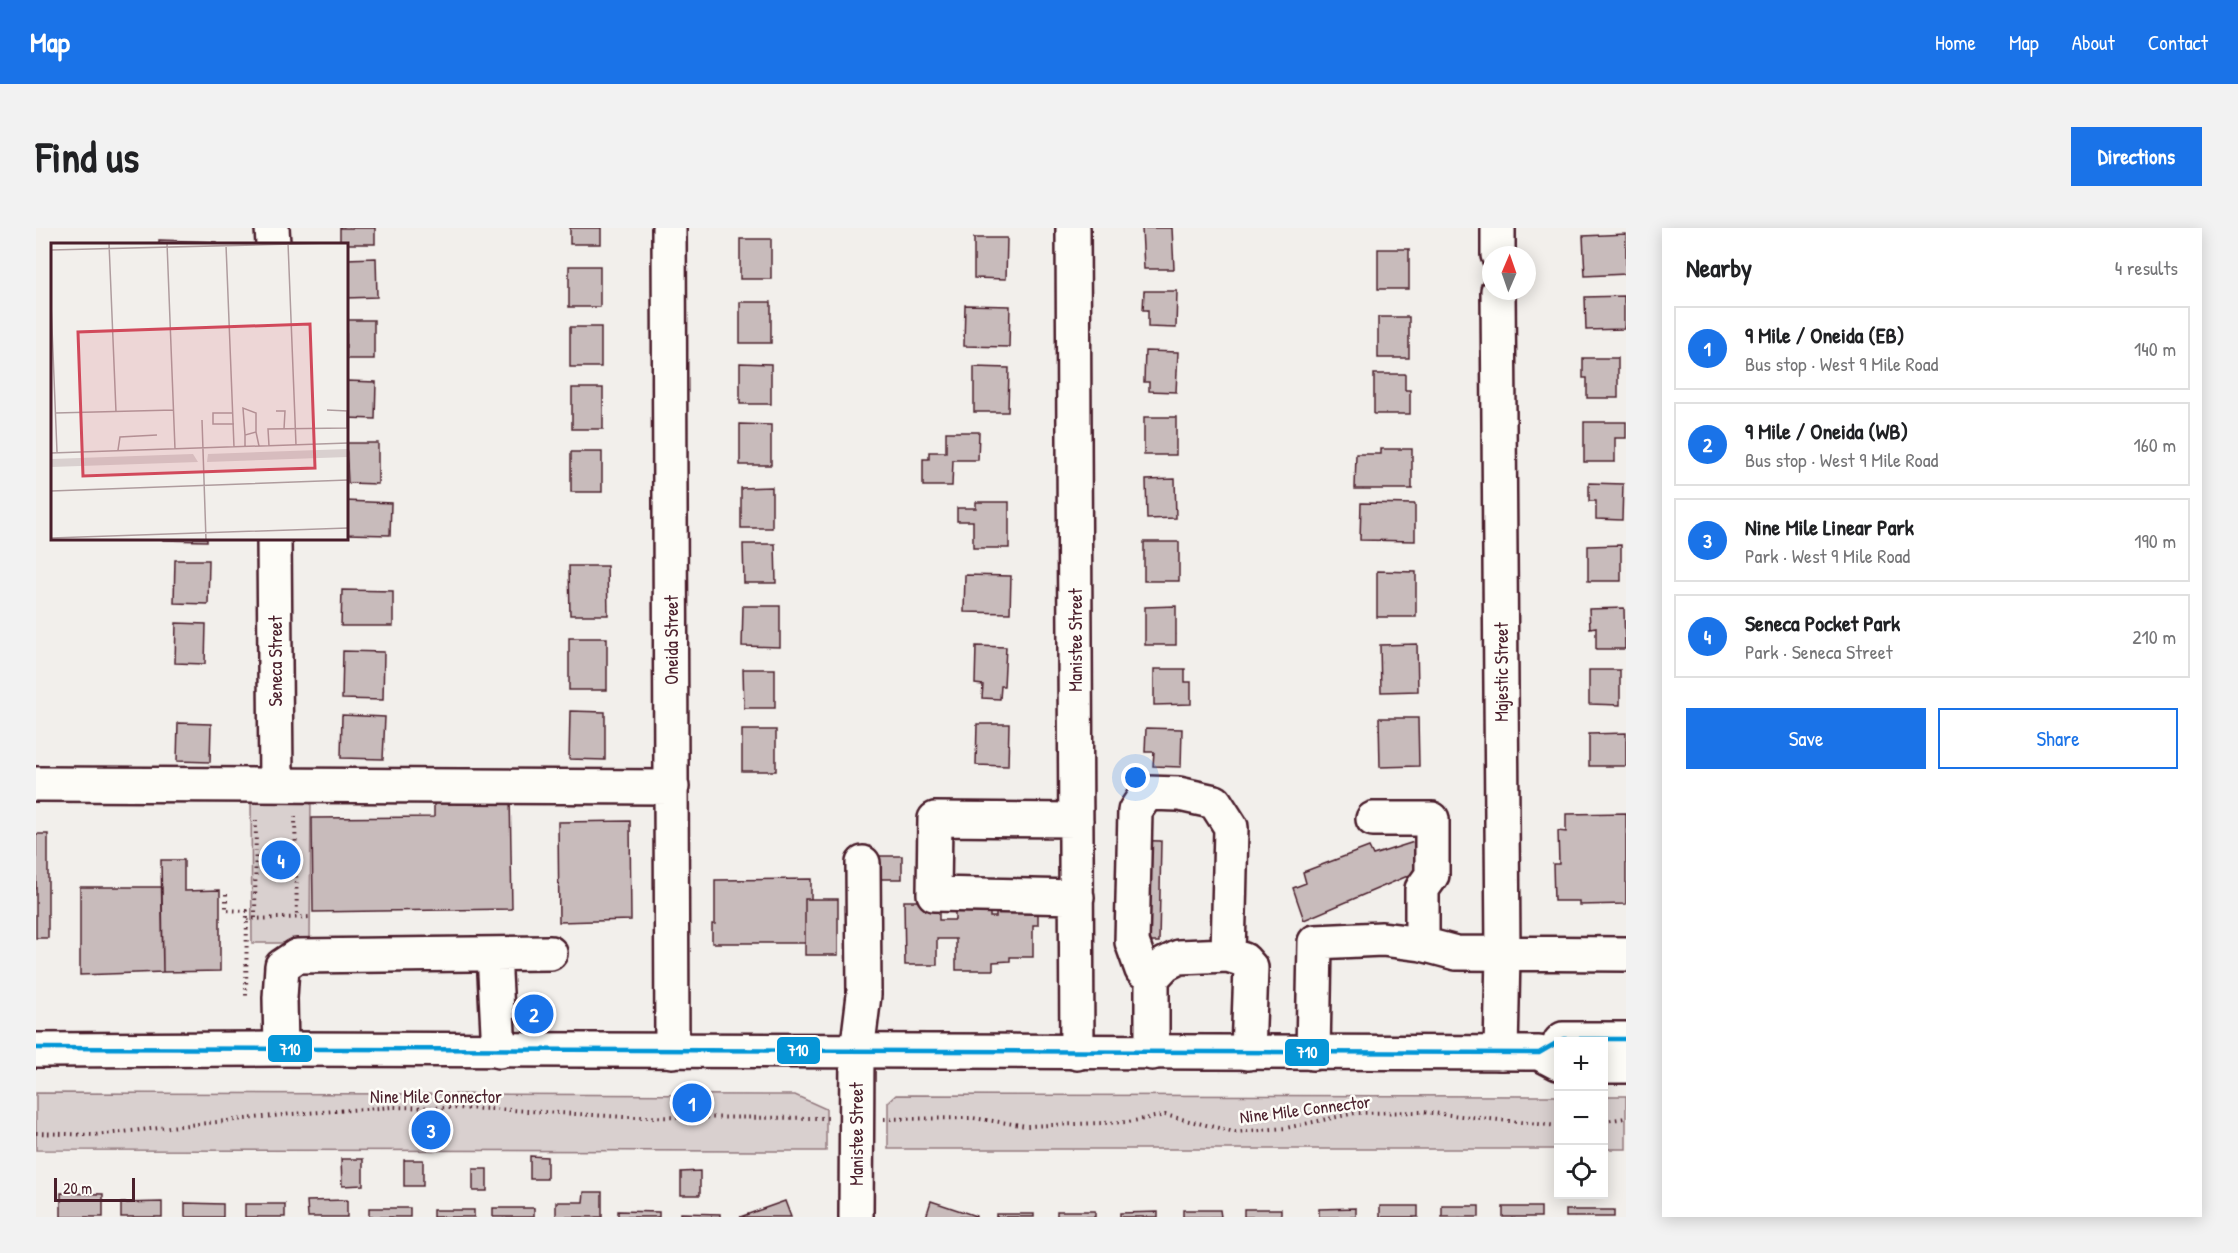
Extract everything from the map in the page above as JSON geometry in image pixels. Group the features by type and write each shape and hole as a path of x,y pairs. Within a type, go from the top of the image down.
{"street":[{"name":"Oneida Street","path":"669,228 672,1051"},
{"name":"Manistee Street","path":"1073,228 1077,1053"},
{"path":"1498,228 1498,246"},
{"name":"Majestic Street","path":"1498,300 1503,953 1501,1053"},
{"name":"Seneca Street","path":"274,540 276,784"},
{"path":"36,784 672,787"},
{"path":"1152,978 1142,970 1132,942 1135,811 1147,793 1179,794 1215,802 1230,827 1228,955"},
{"path":"1077,820 935,819 934,894 1077,897"},
{"path":"1373,819 1432,819 1432,875 1422,889 1422,944"},
{"name":"Manistee Street","path":"856,1217 857,1052 864,995 863,863"},
{"path":"1313,1053 1315,942 1382,939 1422,944 1456,953 1626,954"},
{"path":"281,1049 282,966 297,956 550,953"},
{"path":"494,954 500,1052"},
{"path":"1152,1053 1152,978 1165,964 1179,957 1228,955 1244,960 1251,968 1248,1053"},
{"path":"1608,1039 1626,1039"},
{"path":"37,1049 1077,1053 1501,1053 1554,1050"},
{"path":"1608,1066 1626,1066"}],"path":[{"path":"295,816 297,917"},
{"path":"255,918 256,817"},
{"path":"226,894 226,910 247,911 246,997"},
{"path":"247,919 312,917"},
{"name":"Nine Mile Connector","path":"36,1133 94,1135 292,1114 394,1107 496,1109 624,1117 837,1118"},
{"name":"Nine Mile Connector","path":"877,1118 973,1118 1027,1126 1128,1122 1165,1115 1235,1132 1286,1128 1355,1113 1422,1112 1554,1126"},
{"path":"1608,1120 1626,1118"}],"shaded area":[{"path":"311,795 310,943 252,943 251,796"},
{"path":"36,1093 795,1095 826,1109 826,1151 36,1150"},
{"path":"896,1095 1554,1096 1554,1149 888,1149 888,1102"},
{"path":"1608,1096 1626,1096 1626,1149 1608,1149"}],"building":[{"path":"340,228 375,228 375,244 340,243"},
{"path":"570,228 601,228 601,244 570,244"},
{"path":"1142,228 1172,228 1174,269 1144,269"},
{"path":"1626,234 1626,274 1585,276 1583,236"},
{"path":"974,238 1007,238 1006,279 974,278"},
{"path":"740,239 771,239 771,279 740,279"},
{"path":"159,240 217,242 217,243 159,243"},
{"path":"1378,249 1409,249 1409,289 1378,289"},
{"path":"376,258 377,297 348,298 348,259"},
{"path":"569,266 600,266 600,307 569,307"},
{"path":"1144,291 1177,291 1176,328 1148,327 1148,310 1143,310"},
{"path":"1624,296 1624,329 1586,330 1585,297"},
{"path":"740,302 771,302 771,343 740,343"},
{"path":"965,305 1010,306 1009,347 964,346"},
{"path":"1378,317 1409,317 1409,358 1378,358"},
{"path":"348,320 374,320 374,359 348,359"},
{"path":"570,327 601,327 601,367 570,367"},
{"path":"1145,351 1178,352 1176,392 1149,391 1149,382 1144,382"},
{"path":"1583,358 1618,358 1618,398 1587,398 1587,378 1583,378"},
{"path":"740,363 771,364 771,404 740,404"},
{"path":"974,367 1009,368 1008,412 974,412"},
{"path":"1374,374 1405,374 1405,390 1410,390 1410,414 1374,414"},
{"path":"348,381 376,382 375,419 348,418"},
{"path":"572,388 603,388 603,429 572,429"},
{"path":"1144,417 1176,417 1176,455 1144,455"},
{"path":"1584,422 1626,422 1626,438 1615,438 1615,462 1584,462"},
{"path":"740,424 771,425 771,465 740,465"},
{"path":"946,432 979,432 978,460 953,460 952,486 923,486 923,459 929,459 929,452 946,452"},
{"path":"348,443 378,443 378,484 348,483"},
{"path":"1381,449 1412,449 1412,489 1355,489 1356,454 1381,454"},
{"path":"571,452 602,452 602,492 571,492"},
{"path":"1175,479 1176,518 1147,519 1146,480"},
{"path":"1589,483 1623,484 1622,520 1596,519 1596,501 1589,501"},
{"path":"772,487 772,528 741,528 741,488"},
{"path":"348,501 391,503 390,535 348,534"},
{"path":"976,502 1009,502 1009,548 973,548 973,521 957,521 957,508 976,508"},
{"path":"1361,503 1415,504 1415,541 1360,540"},
{"path":"1144,542 1179,542 1179,581 1144,581"},
{"path":"743,544 775,544 776,583 744,583"},
{"path":"1621,545 1621,581 1588,581 1588,546"},
{"path":"175,560 209,560 208,604 174,603"},
{"path":"569,566 607,566 608,615 570,615"},
{"path":"1377,571 1416,572 1416,617 1377,617"},
{"path":"965,575 1011,576 1010,613 964,612"},
{"path":"342,590 393,591 393,626 341,626"},
{"path":"743,606 780,606 780,647 742,646"},
{"path":"1176,606 1176,645 1145,645 1145,607"},
{"path":"1624,608 1625,649 1596,649 1596,627 1590,628 1589,609"},
{"path":"176,623 206,624 205,664 175,663"},
{"path":"569,638 607,638 607,690 569,690"},
{"path":"1417,644 1418,691 1381,692 1380,645"},
{"path":"976,646 1006,647 1004,686 1001,686 1000,699 982,698 983,685 975,684"},
{"path":"343,651 384,652 383,700 342,699"},
{"path":"743,669 775,669 775,708 744,708"},
{"path":"1154,669 1185,669 1185,682 1191,682 1191,704 1154,705"},
{"path":"1589,670 1620,670 1620,705 1589,704"},
{"path":"570,711 605,712 605,760 569,759"},
{"path":"342,715 385,717 383,759 341,758"},
{"path":"1379,718 1418,718 1419,766 1380,767"},
{"path":"178,723 211,724 210,762 177,761"},
{"path":"977,724 1009,724 1008,766 976,765"},
{"path":"1146,728 1182,729 1181,767 1153,766 1154,752 1145,752"},
{"path":"742,730 776,730 776,771 742,771"},
{"path":"1626,733 1626,766 1589,766 1589,734"},
{"path":"434,795 510,795 512,909 313,912 312,818 434,817"},
{"path":"1626,813 1626,904 1579,905 1579,901 1554,901 1553,864 1559,864 1558,831 1566,832 1566,814"},
{"path":"630,821 631,920 559,922 558,822"},
{"path":"36,834 48,834 48,938 36,938"},
{"path":"1123,840 1161,841 1159,942 1121,942"},
{"path":"1414,842 1424,869 1304,920 1293,888 1306,883 1303,872 1369,847 1373,855"},
{"path":"877,856 902,856 902,879 877,879"},
{"path":"161,860 184,860 184,891 220,890 220,971 163,972"},
{"path":"811,879 811,899 805,899 805,943 712,943 712,924 715,924 715,880"},
{"path":"80,887 162,887 163,972 80,975"},
{"path":"805,899 838,899 838,955 805,955"},
{"path":"904,901 939,901 939,920 955,920 955,910 990,909 990,917 996,917 996,902 1038,902 1038,925 1033,925 1033,957 1010,957 1010,961 993,962 993,970 956,970 956,939 937,939 937,965 905,965"},
{"path":"530,1156 547,1157 547,1179 530,1179"},
{"path":"341,1159 363,1159 363,1185 342,1186"},
{"path":"404,1160 423,1160 423,1186 404,1186"},
{"path":"473,1169 487,1169 487,1191 473,1191"},
{"path":"700,1171 700,1195 681,1195 681,1172"},
{"path":"584,1192 602,1192 602,1217 556,1217 556,1202 583,1202"},
{"path":"61,1193 103,1194 103,1217 61,1217"},
{"path":"347,1200 347,1217 308,1217 307,1201"},
{"path":"785,1201 791,1217 740,1217"},
{"path":"931,1201 976,1216 976,1217 926,1217"},
{"path":"162,1202 162,1217 121,1217 121,1203"},
{"path":"185,1203 223,1204 223,1217 185,1217"},
{"path":"245,1204 285,1204 285,1217 245,1217"},
{"path":"1380,1206 1418,1206 1418,1217 1380,1217"},
{"path":"1442,1206 1479,1206 1479,1217 1442,1217"},
{"path":"1503,1207 1541,1207 1541,1217 1503,1217"},
{"path":"369,1208 410,1208 410,1217 369,1217"},
{"path":"493,1208 534,1208 534,1217 493,1217"},
{"path":"1356,1208 1356,1217 1319,1217 1319,1209"},
{"path":"1244,1209 1281,1209 1281,1217 1244,1217"},
{"path":"433,1210 474,1210 474,1217 433,1217"},
{"path":"1183,1210 1220,1210 1221,1217 1183,1217"},
{"path":"1566,1210 1614,1210 1614,1217 1566,1217"},
{"path":"618,1211 659,1212 659,1217 618,1217"},
{"path":"1057,1211 1095,1211 1095,1217 1057,1217"},
{"path":"1158,1212 1158,1217 1120,1217 1120,1213"},
{"path":"680,1213 720,1214 720,1217 680,1217"},
{"path":"996,1214 1034,1214 1034,1217 996,1217"}],"transit line":[{"name":"710","path":"1608,1039 1626,1039"},
{"name":"710","path":"36,1048 1539,1053 1554,1044"}],"place":[{"name":"Seneca Pocket Park","path":"281,860"},
{"name":"9 Mile / Oneida (WB)","path":"534,1014"},
{"name":"9 Mile / Oneida (EB)","path":"692,1103"},
{"name":"Nine Mile Linear Park","path":"431,1130"}]}
